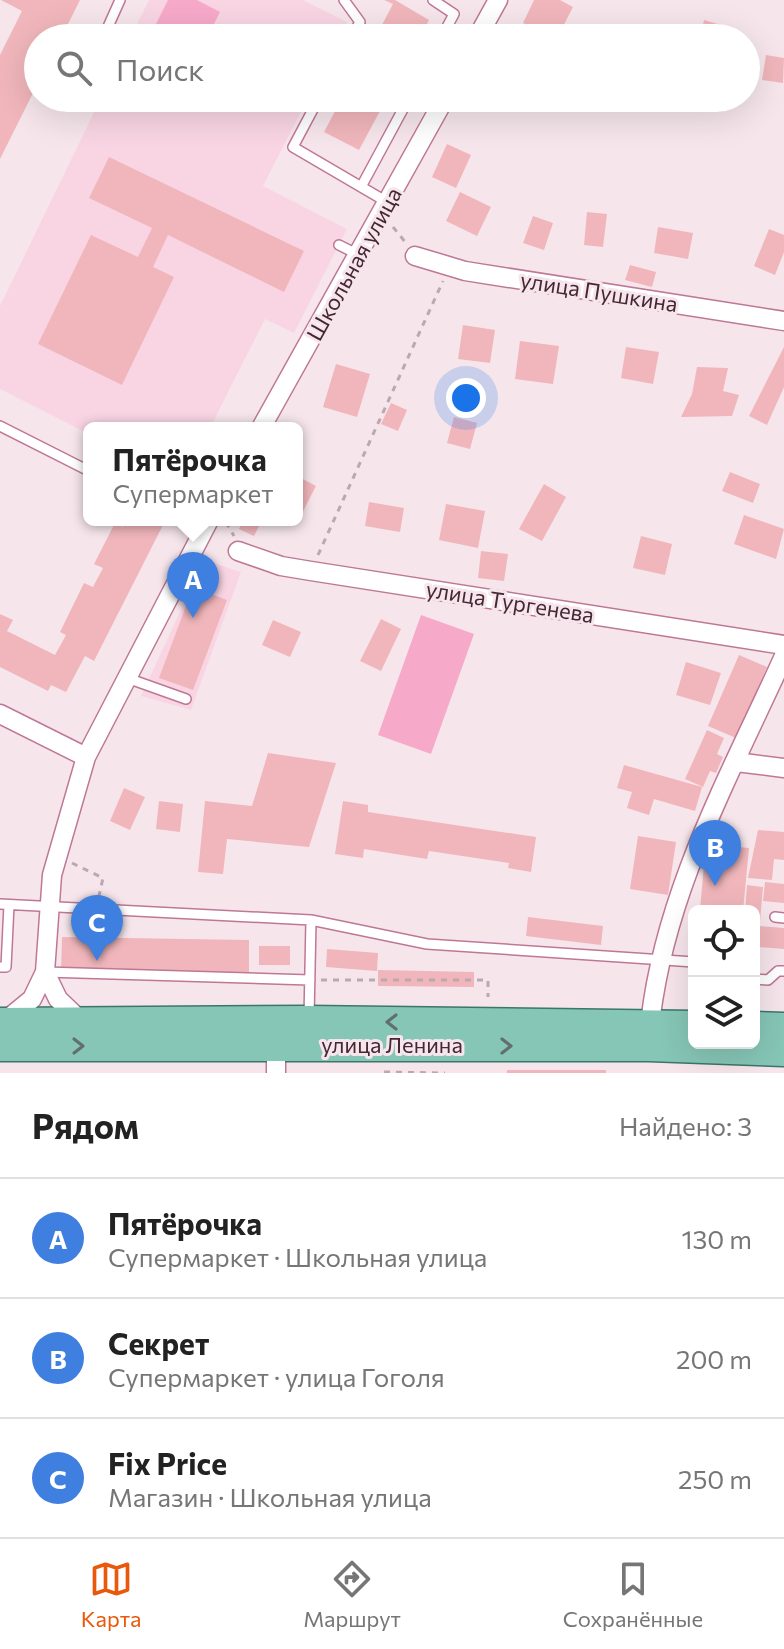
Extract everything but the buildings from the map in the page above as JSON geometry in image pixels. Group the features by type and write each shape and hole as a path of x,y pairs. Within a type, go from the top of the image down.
{"main road":[{"name":"улица Ленина","path":"1,1031 82,1022 688,1026"},
{"path":"760,1027 784,1028"},
{"name":"улица Ленина","path":"1,1031 276,1059 649,1046 784,1051"}],"street":[{"path":"485,24 498,0"},
{"name":"Школьная улица","path":"264,422 438,112"},
{"name":"улица Пушкина","path":"415,256 449,267 784,321"},
{"path":"1,1031 32,999 45,972 48,908 61,832 86,757 205,526"},
{"name":"улица Тургенева","path":"238,551 281,566 784,645"},
{"path":"650,1024 661,959 690,862 779,679 784,656"},
{"path":"0,714 86,757"},
{"path":"736,762 784,768"},
{"path":"45,972 58,999 82,1022"}],"lane":[{"path":"109,24 120,0"},
{"path":"344,0 359,24"},
{"path":"433,0 454,14 449,24"},
{"path":"312,112 293,147 361,187 384,212"},
{"path":"361,187 401,112"},
{"path":"339,245 359,255"},
{"path":"0,426 83,468"},
{"path":"127,678 186,699"},
{"path":"0,967 6,967 4,904 311,920 427,944 688,961"},
{"path":"308,1021 311,920"},
{"path":"760,979 768,980 778,971 784,971"},
{"path":"45,972 310,980"}],"path":[{"path":"384,212 415,256"},
{"path":"311,571 449,267"},
{"path":"65,860 103,878 96,910"},
{"path":"310,980 488,980 488,997"},
{"path":"375,1072 445,1073"}],"shaded area":[{"path":"149,0 303,0 347,22 346,24 137,24"},
{"path":"168,0 197,0 220,12 214,24 156,24"},
{"path":"94,112 301,112 263,186 347,229 294,333 265,319 213,422 83,422 83,431 0,389 0,306"},
{"path":"204,560 241,572 191,710 141,696"},
{"path":"421,615 474,634 431,754 378,735"}],"place":[{"name":"Пятёрочка","path":"193,618"},
{"name":"Секрет","path":"715,886"},
{"name":"Fix Price","path":"97,961"}]}
